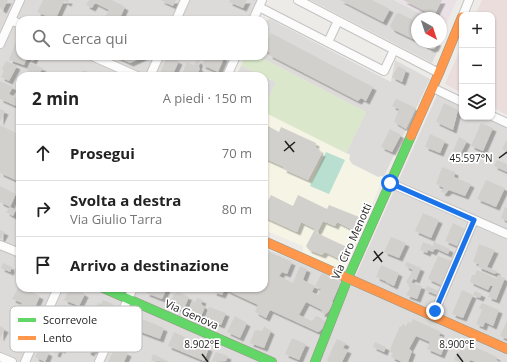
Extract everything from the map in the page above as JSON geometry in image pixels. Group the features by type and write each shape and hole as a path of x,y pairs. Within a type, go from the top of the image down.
{"street":[{"path":"0,44 20,0"},
{"path":"178,16 185,0"},
{"path":"298,0 439,73"},
{"name":"Via Ciro Menotti","path":"464,12 469,0"},
{"path":"255,16 260,3 328,42 384,71 394,50"},
{"path":"11,20 16,22"},
{"path":"328,42 338,21"},
{"name":"Via Ciro Menotti","path":"314,362 348,278 433,88 459,23"},
{"path":"101,60 128,72"},
{"path":"152,72 157,60"},
{"path":"229,72 234,60"},
{"path":"433,88 459,101"},
{"path":"495,117 507,123"},
{"path":"390,183 507,234"},
{"path":"433,316 474,220"},
{"path":"268,243 507,349"},
{"path":"0,246 16,252"},
{"path":"50,306 56,292"},
{"name":"Via Genova","path":"112,292 272,362"},
{"path":"125,306 131,292"},
{"path":"25,362 29,352"},
{"path":"100,362 104,352"},
{"path":"0,357 12,362"}],"shaded area":[{"path":"0,0 257,0 250,16 16,16 16,60 230,60 225,72 16,72 16,292 268,292 268,250 352,284 437,95 459,106 459,120 490,120 507,128 507,362 0,362"},
{"path":"310,0 394,0 417,12 411,12 411,48 439,48 432,63"},
{"path":"394,0 457,0 447,22 447,12 417,12"},
{"path":"482,0 507,0 507,115 495,109 495,12 476,12"},
{"path":"270,19 391,82 395,60 430,79 384,176 378,177 352,164 349,159 350,155 346,153 366,112 266,60 268,60 268,20"},
{"path":"459,52 459,91 445,84"},
{"path":"241,66 254,72 238,72"},
{"path":"268,79 276,82 268,99"},
{"path":"268,114 350,155 349,159 352,164 378,177 384,176 346,267 341,271 303,253 303,246 268,232"}],"green space":[{"path":"243,60 266,60 366,112 346,153 268,114 268,99 276,82 268,78 268,72 254,72 241,66"},
{"path":"326,152 345,160 329,194 310,186"}],"building":[{"path":"0,0 8,0 3,10 0,8"},
{"path":"43,0 69,0 68,3 64,1 57,16 46,16 37,12"},
{"path":"89,0 112,0 125,7 121,16 105,16 109,10 95,3 92,8 86,5"},
{"path":"160,0 176,0 173,6"},
{"path":"230,0 247,0 243,8 229,2"},
{"path":"340,0 372,0 390,9 383,22"},
{"path":"403,0 442,0 436,12 426,12"},
{"path":"399,13 411,19 411,38 392,29 390,26 396,14"},
{"path":"271,33 373,87 366,101 361,98 358,101 269,55 268,39"},
{"path":"16,41 16,60 26,60 24,65 9,60"},
{"path":"124,60 136,60 130,63"},
{"path":"165,60 179,61 174,72 161,72"},
{"path":"197,60 200,61 198,72 183,72 187,62 194,65"},
{"path":"204,60 223,60 218,72 202,65"},
{"path":"6,61 17,66 9,81 1,77 4,71 2,69"},
{"path":"30,63 43,68 40,72 29,72 27,70"},
{"path":"398,66 406,70 402,82 392,77"},
{"path":"0,81 13,87 9,94 16,98 16,106 0,99"},
{"path":"396,99 416,108 406,129 394,122 399,109 392,106"},
{"path":"444,103 458,110 453,130 436,122"},
{"path":"0,109 5,111 0,122"},
{"path":"481,123 493,128 483,151 471,146"},
{"path":"0,125 16,133 16,180 0,173"},
{"path":"268,126 279,132 281,127 316,143 315,147 322,153 308,180 283,169 284,167 268,160"},
{"path":"390,129 401,135 392,152 381,147"},
{"path":"430,134 445,141 440,153 425,147"},
{"path":"459,137 467,141 461,153 453,151"},
{"path":"507,139 507,152 502,149"},
{"path":"497,160 507,164 507,172 494,166"},
{"path":"442,167 455,172 454,177 471,184 465,196 449,190 445,193 441,192 444,188 436,184"},
{"path":"486,180 505,188 496,207 477,199"},
{"path":"0,186 16,194 10,207 0,202"},
{"path":"271,195 293,206 298,195 327,209 329,205 359,217 353,230 337,222 335,226 323,221 317,233 347,247 342,260 325,252 322,255 309,250 306,246 315,229 301,222 297,232 268,219 268,201"},
{"path":"10,207 16,210 13,216 6,212"},
{"path":"505,207 507,208 507,221 501,218"},
{"path":"423,213 439,220 431,238 415,231"},
{"path":"453,223 465,229 457,246 445,241"},
{"path":"0,230 5,232 1,239 0,239"},
{"path":"391,237 406,243 399,258 384,252"},
{"path":"423,242 433,246 434,242 450,249 448,254 435,248 433,252 428,250 427,253 420,250"},
{"path":"479,244 495,250 487,267 497,271 495,274 478,267 479,264 473,262"},
{"path":"269,252 292,262 287,274 282,272 279,276 293,283 300,266 307,269 303,280 315,286 322,273 341,282 332,302 334,303 328,312 325,314 321,313 322,310 306,302 299,315 312,321 316,316 321,318 325,322 320,331 318,332 270,310 266,318 255,312 258,305 230,292 268,292","holes":["315,286 321,289 318,295 312,292"]},
{"path":"438,256 452,261 441,285 428,279"},
{"path":"407,262 421,268 416,280 412,278 410,282 422,286 417,299 406,295 410,288 406,282 413,270 405,266"},
{"path":"3,263 12,267 10,272 1,268"},
{"path":"381,265 399,273 394,286 376,277"},
{"path":"477,270 497,279 498,275 505,278 496,300 488,297 493,286 490,286 488,290 470,282 472,275 475,275"},
{"path":"427,286 439,291 437,295 425,290"},
{"path":"462,290 473,295 463,318 452,314"},
{"path":"475,291 482,294 480,298 473,295"},
{"path":"16,292 32,292 40,296 36,306 20,306 22,303 12,299"},
{"path":"68,292 81,292 85,294 79,306 64,300"},
{"path":"147,292 165,292 162,299"},
{"path":"178,292 189,297 183,311 169,305 174,294"},
{"path":"213,292 224,292 222,295"},
{"path":"197,298 203,300 201,304 205,307 199,321 190,318 191,314 187,313 192,301 195,302"},
{"path":"103,300 113,304 112,306 96,306 98,303 101,304"},
{"path":"482,303 499,310 493,326 485,322 483,327 476,324 482,310 479,308"},
{"path":"209,307 226,313 221,325 213,322 212,326 203,323"},
{"path":"235,316 247,323 240,338 227,332"},
{"path":"142,319 164,328 160,339 142,332"},
{"path":"413,319 441,332 439,336 443,337 441,341 446,343 441,355 427,349 430,342 416,336 409,349 412,351 408,362 402,362 391,357 393,353 390,352 390,349 400,326 401,327 403,324 406,326 408,322 411,323"},
{"path":"507,321 507,339 500,336"},
{"path":"0,326 5,329 0,338"},
{"path":"264,326 271,331 264,348 250,343 255,330 262,331"},
{"path":"174,332 209,348 204,361 168,346"},
{"path":"292,338 306,344 299,360 285,354"},
{"path":"337,339 346,343 343,348 348,350 342,362 328,362 327,360"},
{"path":"375,342 386,347 384,352 373,347"},
{"path":"471,345 497,357 496,360 500,362 476,362 470,360 469,362 458,362 454,360 457,352 461,349 464,351 466,347 469,349"},
{"path":"38,352 49,353 45,362 35,357"},
{"path":"113,352 128,353 124,362 108,362"},
{"path":"216,352 228,356 226,361 211,362"},
{"path":"153,354 170,362 151,361"}],"traffic: fast":[{"path":"315,362 348,278 411,136"},
{"path":"112,292 272,362"}],"traffic: slow":[{"path":"411,136 459,24"},
{"path":"268,243 507,349"}],"route":[{"path":"390,183 474,220 435,311"}]}
